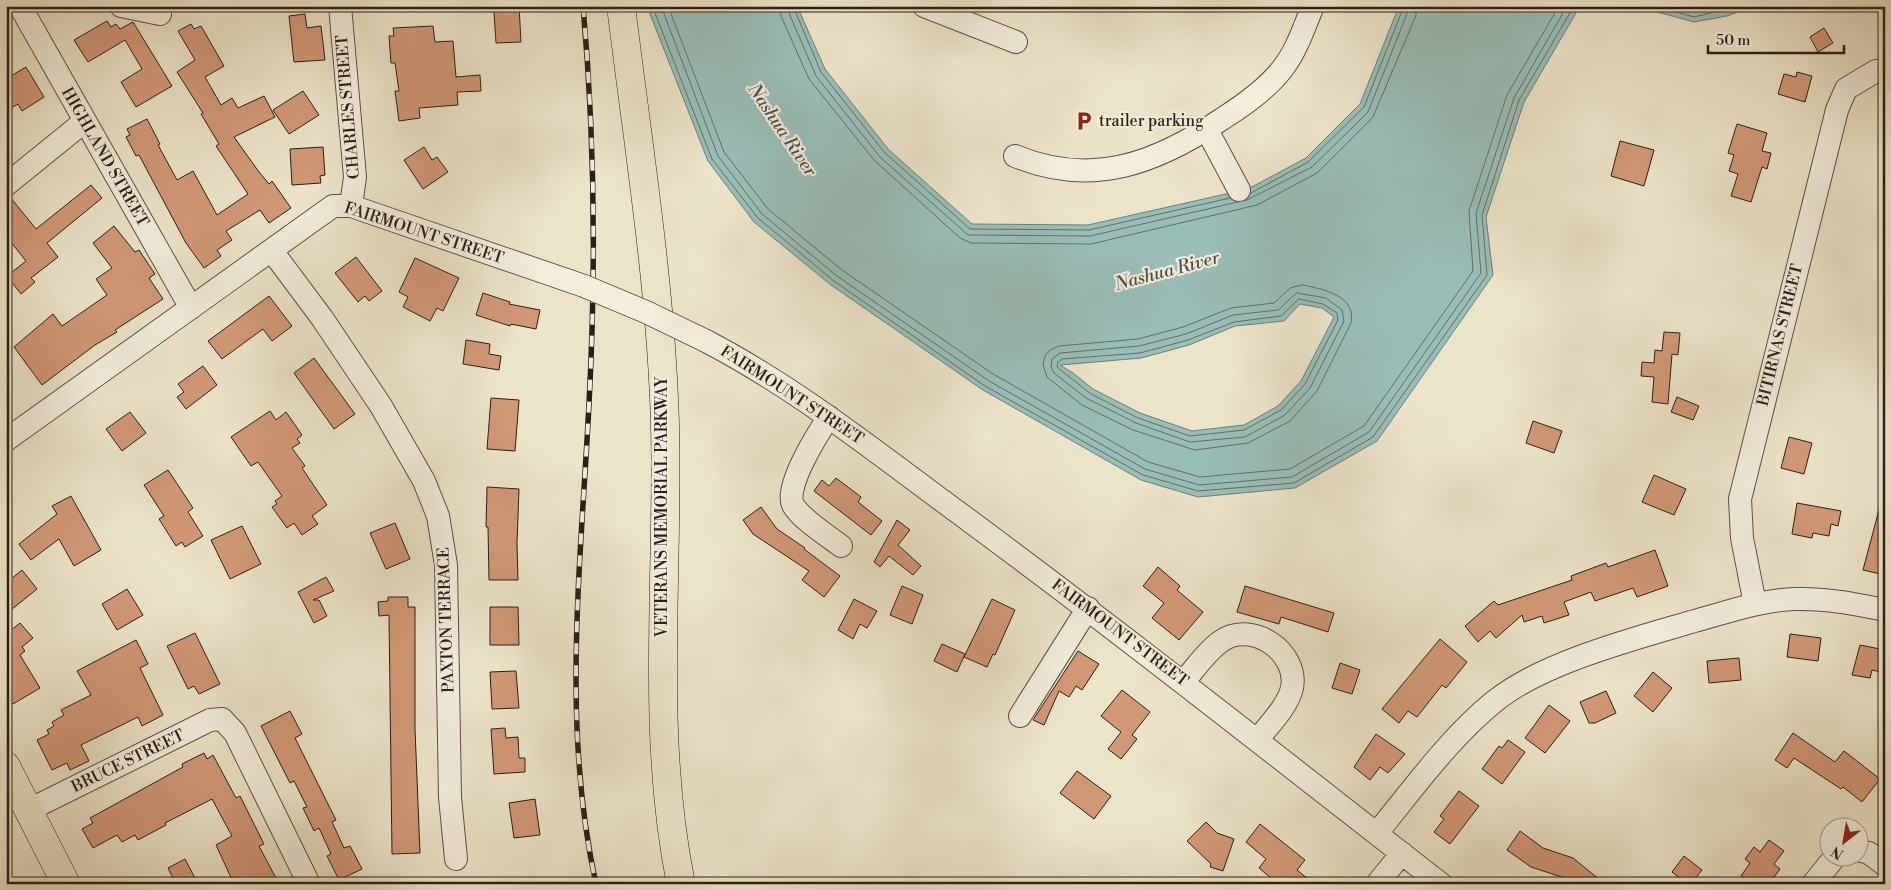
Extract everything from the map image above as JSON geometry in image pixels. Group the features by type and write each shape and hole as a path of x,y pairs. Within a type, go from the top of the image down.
{"main road":[{"name":"VETERANS MEMORIAL PARKWAY","path":"621,6 657,304 664,385 666,463 662,704 667,787 681,884"},
{"path":"6,766 66,884"}],"street":[{"name":"HIGHLAND STREET","path":"20,6 191,308"},
{"path":"121,6 160,14"},
{"name":"CHARLES STREET","path":"342,6 355,177 351,206"},
{"path":"924,6 1016,42"},
{"path":"1015,156 1055,169 1080,171 1106,170 1148,159 1207,130 1248,101 1278,74 1296,46 1313,6"},
{"name":"BITIRNAS STREET","path":"1755,604 1742,538 1740,499 1837,110 1846,89 1876,71 1885,72"},
{"path":"6,184 84,121"},
{"path":"1207,130 1239,190"},
{"name":"FAIRMOUNT STREET","path":"6,440 333,206 351,206 482,252 567,279 631,305 706,341 759,370 829,417 1088,608 1184,681 1441,884"},
{"name":"PAXTON TERRACE","path":"272,250 322,318 381,406 424,481 438,516 446,565 450,798 456,859"},
{"path":"829,417 816,435 792,488 791,499 800,513 841,546"},
{"path":"1377,833 1466,728 1496,700 1532,678 1592,653 1755,604 1794,599 1839,602 1885,610"},
{"path":"1020,716 1088,608"},
{"path":"1184,681 1220,642 1231,636 1255,635 1267,640 1278,649 1286,660 1292,675 1292,689 1285,702 1258,739"},
{"name":"BRUCE STREET","path":"29,810 210,720 222,719 236,733 309,884"},
{"path":"1376,884 1402,853"},
{"path":"1868,853 1885,865"},
{"path":"1814,884 1826,868"}],"water":[{"name":"Nashua River","path":"650,6 797,6 825,69 888,149 972,224 1088,225 1248,189 1306,158 1360,104 1399,6 1580,6 1524,102 1486,217 1493,275 1377,441 1295,488 1198,497 1141,480 983,390 831,285 754,222 708,161 650,14","holes":["1300,304 1322,308 1334,317 1301,381 1278,406 1244,425 1192,431 1140,413 1093,389 1060,365 1141,358 1189,345 1235,326 1284,321"]},
{"path":"1615,6 1754,6 1727,16 1694,22 1639,7 1619,8"}],"building":[{"path":"504,6 519,6 521,42 496,43 494,12 504,11"},
{"path":"305,14 307,28 321,26 325,60 294,62 289,16"},
{"path":"107,21 111,27 116,24 120,29 133,22 172,86 136,107 121,82 142,69 125,40 88,62 74,40"},
{"path":"191,24 194,29 201,26 224,66 205,77 221,105 232,98 238,108 264,96 275,117 234,137 259,172 269,184 272,181 291,208 269,223 260,210 226,231 232,240 217,250 221,256 204,268 186,243 139,155 136,156 126,137 130,135 127,129 147,119 160,144 158,145 177,180 193,171 217,215 248,194 216,146 219,144 201,114 203,113 177,72 195,60 178,31"},
{"path":"433,26 435,42 453,41 456,77 480,75 481,91 457,92 458,105 419,108 420,118 399,121 395,91 399,91 395,63 391,63 389,36 394,36 393,28"},
{"path":"1824,28 1833,43 1818,52 1810,37"},
{"path":"26,67 44,97 22,111 18,104 6,111 6,79"},
{"path":"1797,72 1812,76 1805,102 1778,94 1784,74 1796,77"},
{"path":"303,91 319,115 289,134 273,110"},
{"path":"1737,124 1767,133 1762,151 1771,153 1767,169 1762,167 1751,202 1731,196 1738,174 1729,171 1734,155 1728,153"},
{"path":"1620,141 1654,150 1644,186 1611,176"},
{"path":"323,147 325,175 320,176 321,183 292,185 290,149"},
{"path":"424,147 432,160 437,157 448,172 423,189 404,160"},
{"path":"91,185 102,198 47,243 58,257 31,278 35,282 21,294 7,276 26,261 6,236 6,198 10,197 36,229"},
{"path":"114,226 135,252 139,250 155,274 149,278 163,299 115,330 117,332 95,345 42,385 14,347 53,314 62,326 107,295 96,279 112,268 93,243"},
{"path":"356,257 382,291 369,301 365,296 358,302 335,273"},
{"path":"415,258 459,278 443,311 437,308 430,321 403,307 408,297 399,292"},
{"path":"483,293 510,302 509,304 540,310 536,329 511,324 510,326 476,315"},
{"path":"269,296 292,326 272,341 263,329 222,359 208,341"},
{"path":"1664,332 1680,333 1678,355 1672,354 1668,404 1652,402 1654,377 1641,376 1642,362 1654,363 1655,350 1662,351"},
{"path":"466,340 490,344 489,354 501,356 499,370 463,364"},
{"path":"314,358 355,414 334,429 294,373"},
{"path":"203,366 217,385 186,409 177,397 184,392 178,384"},
{"path":"1677,397 1699,406 1693,420 1671,412"},
{"path":"491,398 519,400 515,451 487,449"},
{"path":"270,411 276,420 286,412 302,435 297,439 300,443 292,448 305,466 302,468 327,505 312,516 318,524 302,535 294,523 287,528 272,507 277,504 275,501 282,496 258,462 251,466 231,437"},
{"path":"130,412 146,433 122,451 106,429"},
{"path":"1533,421 1562,431 1554,453 1526,443"},
{"path":"1789,437 1812,443 1804,474 1781,468"},
{"path":"168,470 193,508 188,512 203,536 185,547 182,542 176,546 159,519 164,516 144,485"},
{"path":"1654,475 1686,489 1674,515 1642,502"},
{"path":"836,478 861,497 858,502 882,521 871,535 814,491 822,480 829,486"},
{"path":"487,487 519,489 518,580 489,580 488,527 486,527"},
{"path":"71,496 101,550 74,566 59,539 31,560 19,544 57,514 52,506"},
{"path":"1797,503 1841,511 1838,526 1831,524 1829,536 1813,533 1812,538 1792,534"},
{"path":"1880,506 1885,507 1885,575 1863,570"},
{"path":"761,507 777,529 805,548 840,576 824,597 802,580 809,571 753,534 743,520"},
{"path":"897,520 910,530 898,545 921,566 913,575 889,556 880,567 874,562"},
{"path":"395,523 410,559 386,569 370,533"},
{"path":"242,526 261,564 230,579 211,540"},
{"path":"1655,550 1668,586 1637,597 1633,588 1595,601 1591,592 1564,602 1569,615 1544,623 1542,616 1524,622 1522,615 1496,638 1490,631 1478,642 1465,626 1494,601 1498,605 1572,580 1571,576 1606,563 1608,567"},
{"path":"1158,567 1180,586 1177,590 1203,612 1179,640 1152,618 1164,603 1143,586"},
{"path":"22,570 37,589 6,614 6,583"},
{"path":"326,577 334,591 313,600 319,600 327,616 314,623 298,592"},
{"path":"902,586 923,595 912,624 890,615"},
{"path":"1245,586 1334,613 1328,632 1281,617 1279,624 1237,612"},
{"path":"127,589 143,615 117,630 102,604"},
{"path":"388,597 408,597 408,607 415,607 415,729 420,853 392,854 389,615 379,616 378,602 388,601"},
{"path":"854,599 877,611 867,628 860,624 853,639 838,630"},
{"path":"992,599 1015,610 995,655 993,654 987,667 964,657"},
{"path":"490,607 518,607 519,645 490,645"},
{"path":"20,623 33,638 22,647 25,651 20,655 40,688 13,704 6,692 6,625 10,631"},
{"path":"195,633 220,684 199,694 194,686 188,689 167,646"},
{"path":"1790,634 1821,638 1818,661 1787,657"},
{"path":"1440,639 1467,662 1446,688 1442,685 1417,717 1408,711 1399,723 1382,709"},
{"path":"136,640 148,664 140,668 163,715 142,726 138,717 81,745 89,761 70,770 67,763 52,770 37,740 49,734 47,730 54,726 52,722 64,715 61,710 91,695 77,671"},
{"path":"942,644 965,654 957,672 934,661"},
{"path":"1860,645 1885,650 1885,673 1872,670 1870,678 1852,675"},
{"path":"1078,651 1099,664 1082,690 1076,686 1069,697 1059,691 1044,725 1033,720"},
{"path":"1739,658 1741,680 1709,683 1707,661"},
{"path":"1340,663 1360,670 1352,694 1332,688"},
{"path":"516,671 519,708 492,709 490,672"},
{"path":"1653,672 1672,688 1653,712 1634,696"},
{"path":"1122,690 1150,712 1132,735 1137,739 1121,759 1108,749 1121,732 1101,716"},
{"path":"1606,691 1616,713 1595,723 1589,723 1580,702"},
{"path":"1549,705 1570,721 1545,753 1525,738"},
{"path":"290,711 302,734 295,738 336,820 332,822 344,848 350,846 362,869 339,880 327,856 331,854 319,828 314,831 303,808 307,807 294,781 290,783 261,726"},
{"path":"505,728 506,738 518,737 519,758 525,758 525,772 494,774 491,729"},
{"path":"1793,733 1835,762 1844,751 1880,779 1862,802 1843,787 1841,789 1794,758 1787,768 1775,760"},
{"path":"1376,734 1405,754 1388,773 1380,767 1370,780 1354,767"},
{"path":"1508,740 1525,752 1502,784 1482,769 1499,746 1502,748"},
{"path":"204,753 207,759 213,755 236,798 240,796 264,844 259,846 279,884 234,884 216,845 232,836 212,799 165,823 166,825 138,840 135,835 122,842 117,835 93,848 82,829 93,823 90,818 183,767 182,764"},
{"path":"1077,771 1111,796 1094,819 1060,793"},
{"path":"1459,791 1479,806 1450,844 1434,832 1444,819 1440,816"},
{"path":"535,799 540,835 514,838 509,803"},
{"path":"1206,822 1217,833 1234,839 1223,871 1210,867 1211,864 1187,841"},
{"path":"1260,824 1305,860 1297,870 1314,884 1278,884 1259,868 1266,859 1246,842"},
{"path":"1520,831 1543,848 1573,858 1605,884 1583,884 1531,867 1507,850"},
{"path":"1769,840 1784,851 1774,864 1780,869 1769,884 1751,884 1741,876 1750,863 1745,859 1754,847 1760,852"},
{"path":"1684,856 1702,870 1691,884 1688,884 1672,872"},
{"path":"185,859 198,884 176,884 168,868"}],"railway":[{"path":"583,6 592,155 593,304 578,584 576,704 585,824 596,884"}],"place":[{"name":"trailer parking","path":"1084,121"}]}
